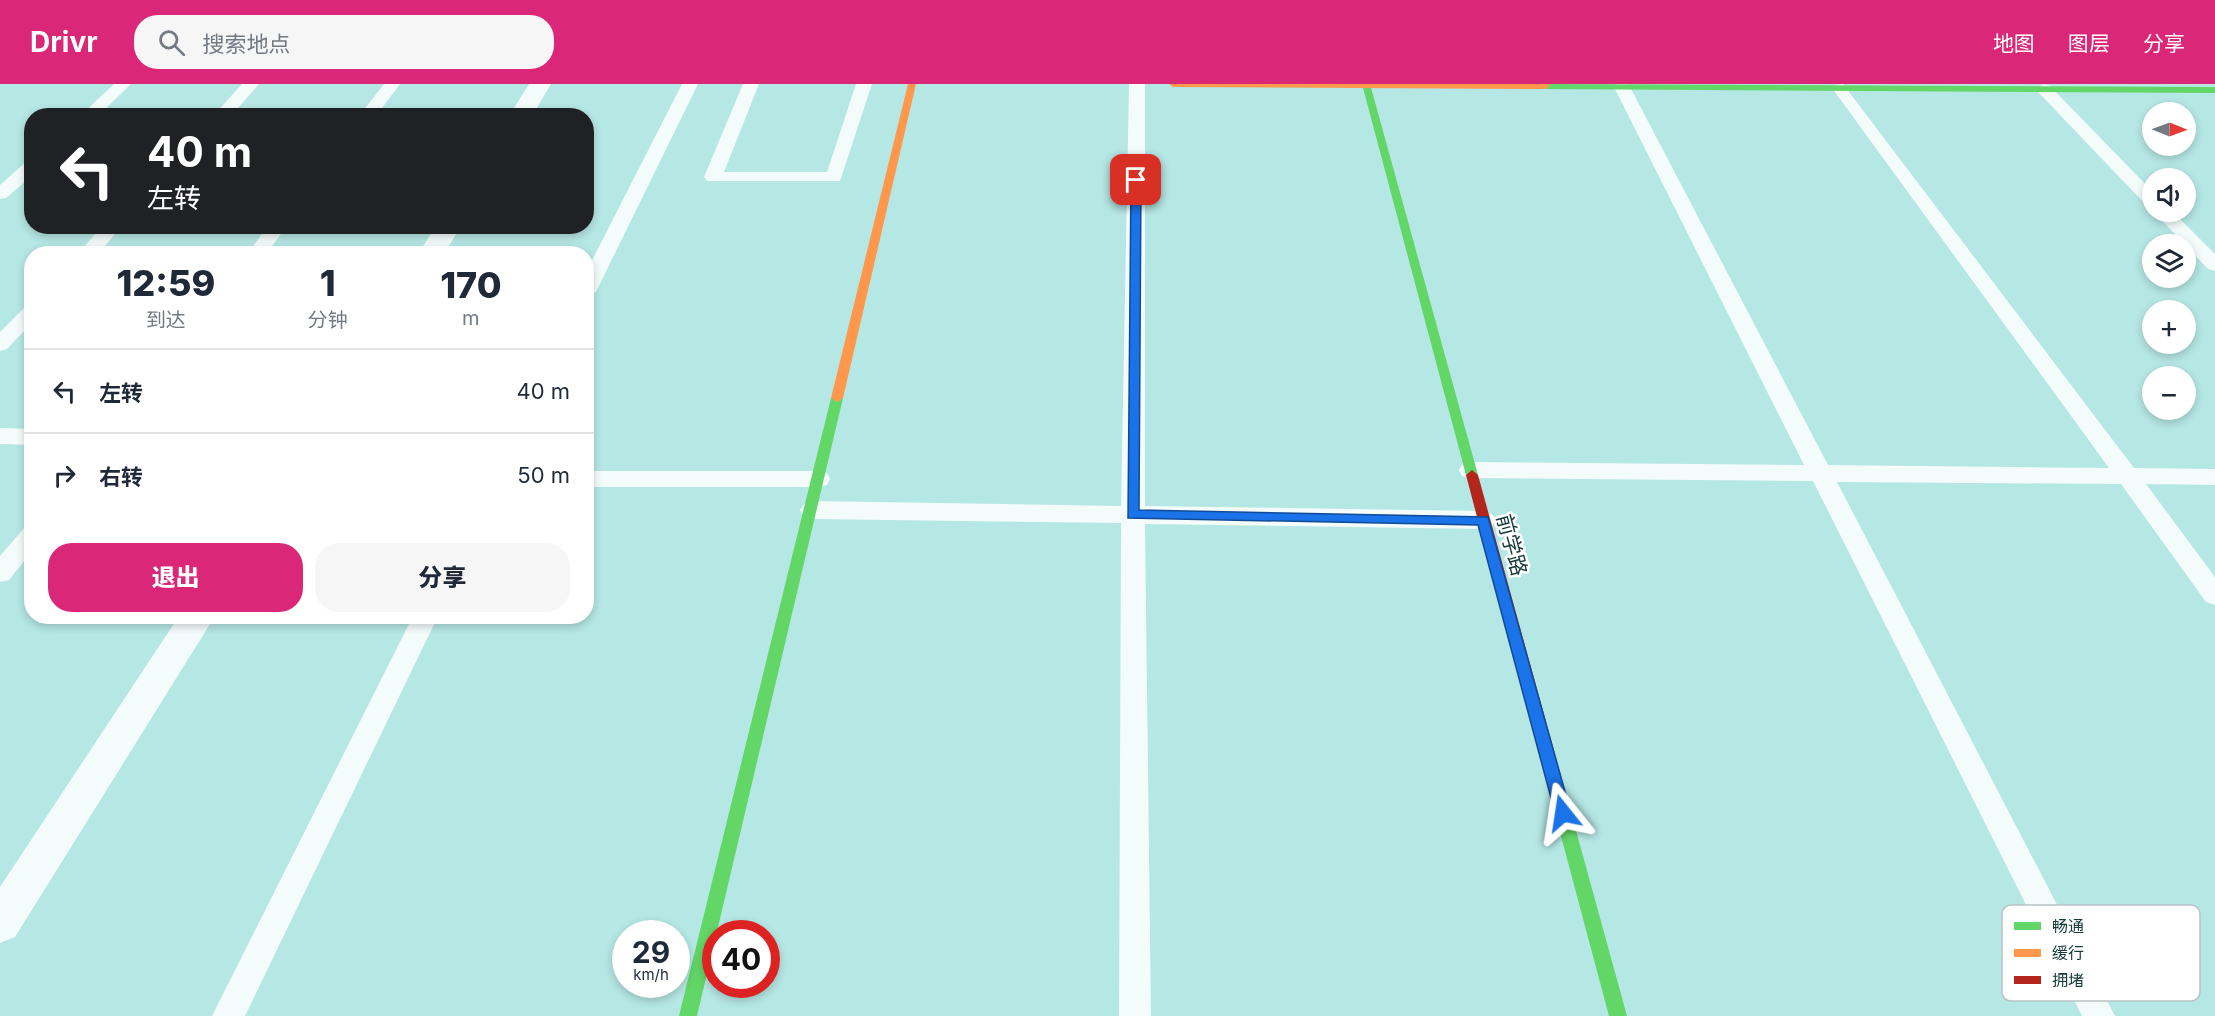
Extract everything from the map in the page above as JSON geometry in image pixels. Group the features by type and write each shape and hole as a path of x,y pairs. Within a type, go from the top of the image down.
{"street":[{"path":"525,108 540,84"},
{"path":"688,1016 812,510 912,84"},
{"path":"1173,84 2204,88"},
{"name":"前学路","path":"1366,85 1618,1016"},
{"path":"0,924 193,624"}],"lane":[{"path":"97,108 123,84"},
{"path":"228,108 251,84"},
{"path":"373,108 392,84"},
{"path":"594,276 690,84"},
{"path":"751,84 713,177 834,177 864,84"},
{"path":"1134,1016 1132,515 1137,84"},
{"path":"1622,87 2042,905"},
{"path":"1840,88 2215,595"},
{"path":"2057,88 2142,189"},
{"path":"0,194 24,173"},
{"path":"2173,222 2215,265"},
{"path":"94,246 106,234"},
{"path":"262,246 272,234"},
{"path":"0,344 24,319"},
{"path":"0,436 24,437"},
{"path":"1470,470 2215,477"},
{"path":"594,479 819,479"},
{"path":"812,510 1484,520"},
{"path":"0,573 24,544"},
{"path":"228,1016 422,624"},
{"path":"2091,1001 2099,1016"}],"traffic: fast":[{"path":"1366,84 1472,475"},
{"path":"1545,86 2215,90"},
{"path":"688,1016 837,398"},
{"path":"1553,776 1618,1016"}],"traffic: slow":[{"path":"837,398 912,84"},
{"path":"1173,84 1545,86"}],"traffic: jam":[{"path":"1472,475 1553,776"}],"route":[{"path":"1136,180 1132,515 1484,520 1563,813"}]}
